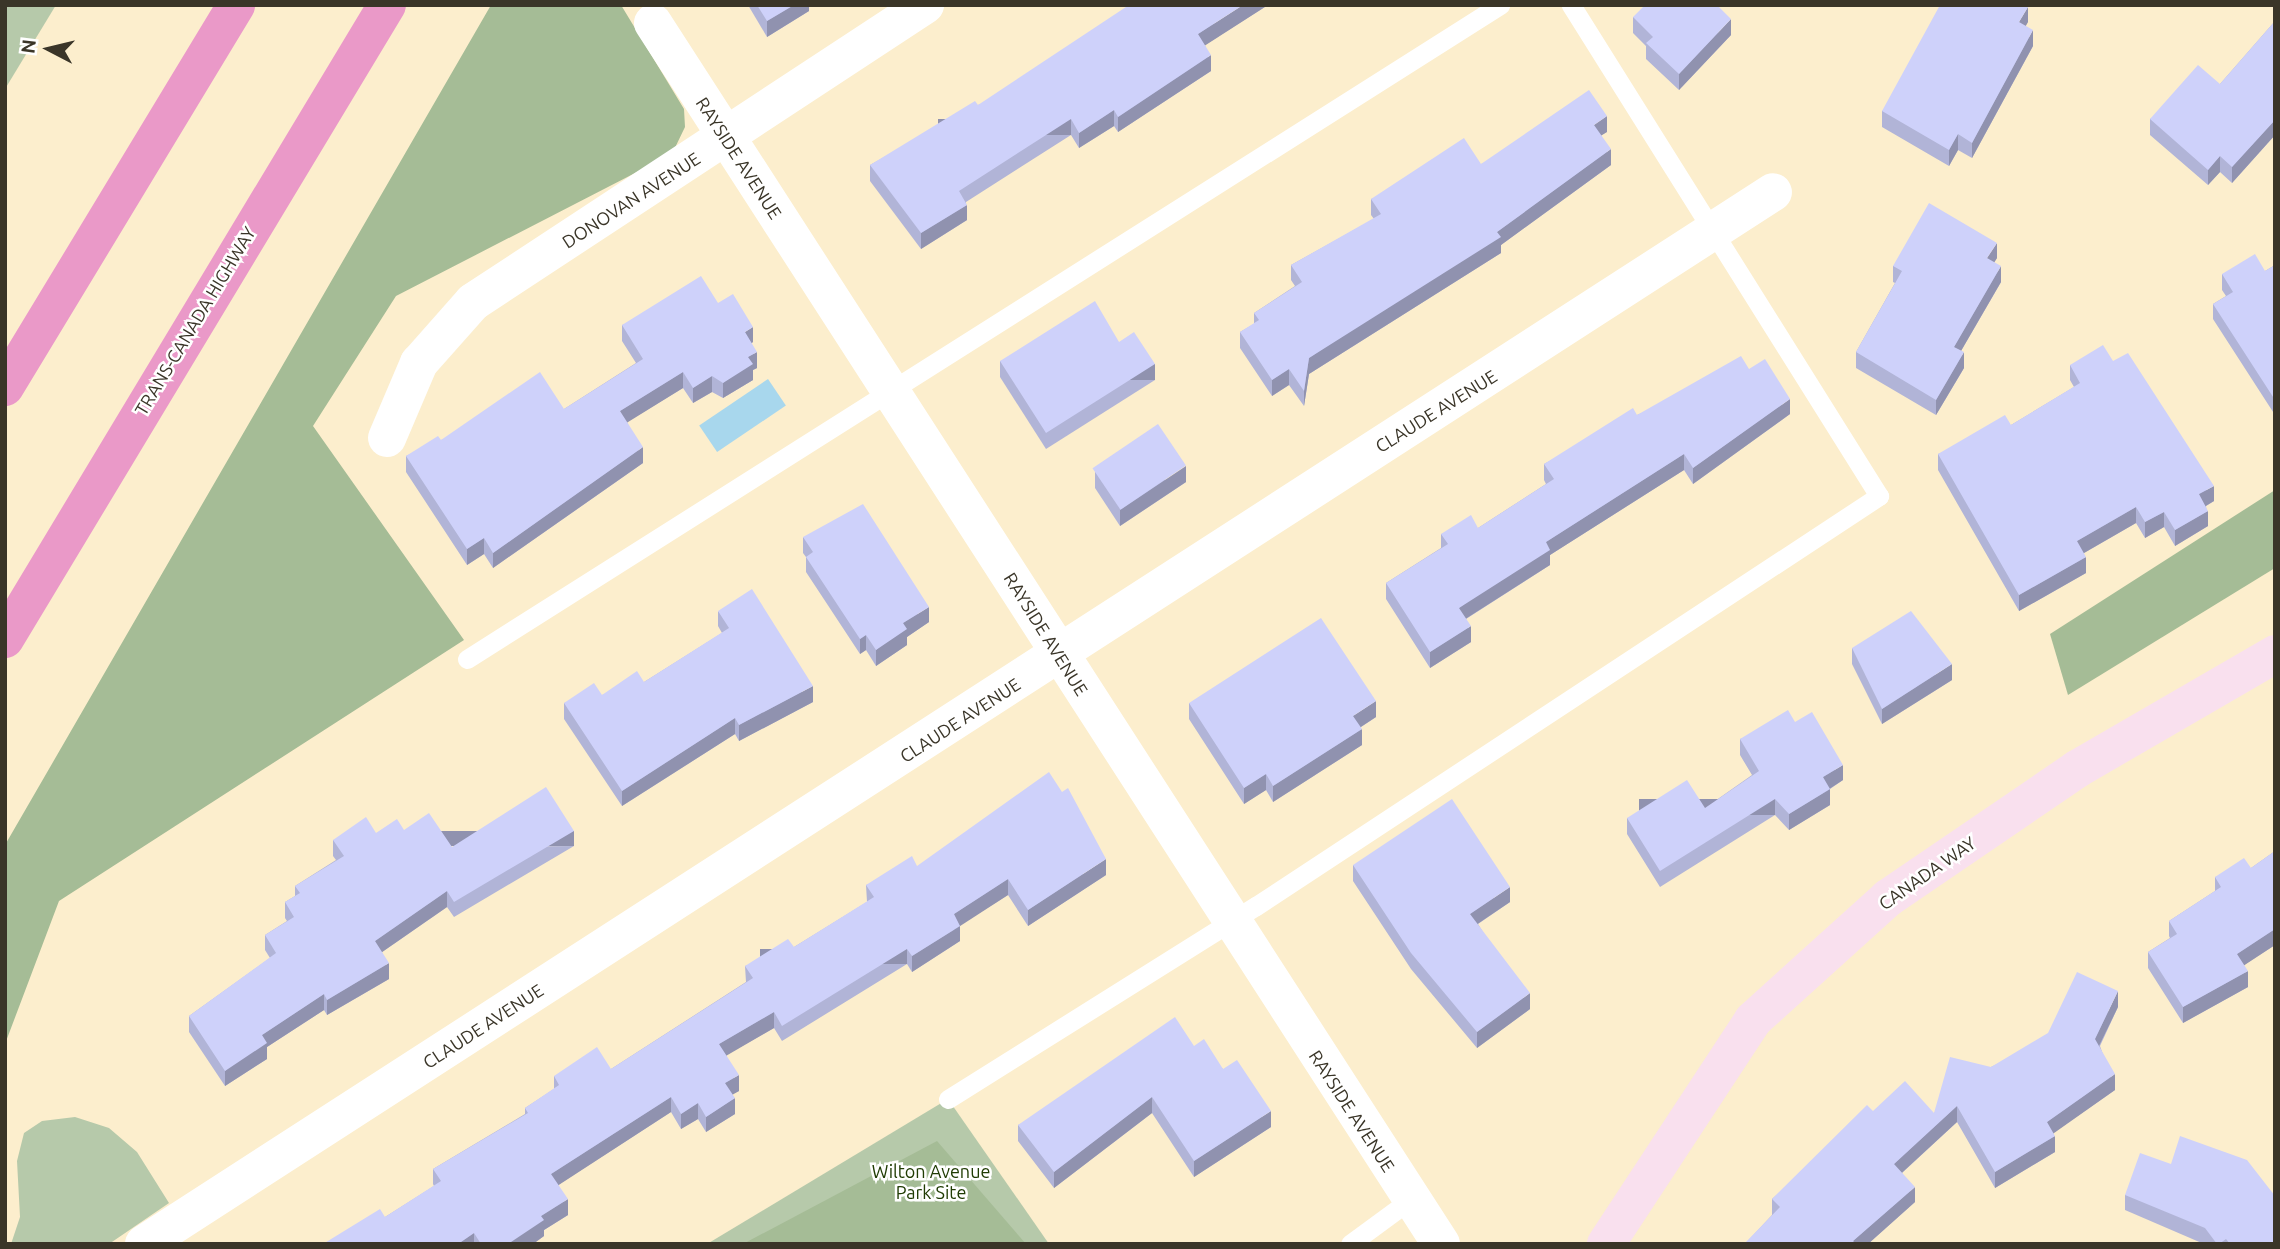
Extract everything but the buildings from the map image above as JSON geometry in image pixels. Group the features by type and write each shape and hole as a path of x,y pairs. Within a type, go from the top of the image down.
{"highway":[{"path":"5,387 236,5"},
{"name":"TRANS-CANADA HIGHWAY","path":"5,639 387,5"}],"main road":[{"name":"CANADA WAY","path":"1606,1244 1754,1020 1888,898 2077,769 2275,654"}],"street":[{"name":"DONOVAN AVENUE","path":"387,438 419,363 473,302 925,5"},
{"name":"RAYSIDE AVENUE","path":"653,23 725,138 891,387 1229,921 1441,1244"},
{"name":"CLAUDE AVENUE","path":"144,1244 1715,234 1773,192"}],"lane":[{"path":"467,659 891,387 1500,5"},
{"path":"948,1099 1229,921 1879,495 1571,5"},
{"path":"1350,1244 1410,1200"}],"green space":[{"path":"5,5 56,5 5,89"},
{"path":"491,5 621,5 684,109 685,127 672,154 396,296 313,426 464,640 59,901 5,1044 5,845"},
{"path":"2275,490 2275,568 2068,695 2050,634"},
{"name":"Wilton Avenue Park Site","path":"948,1099 1049,1244 707,1244"},
{"path":"75,1117 109,1128 137,1152 169,1203 109,1244 11,1244 20,1217 17,1161 24,1133 42,1121"},
{"path":"937,1141 1026,1244 743,1244"}],"water":[{"path":"768,379 786,406 717,452 699,425"}]}
